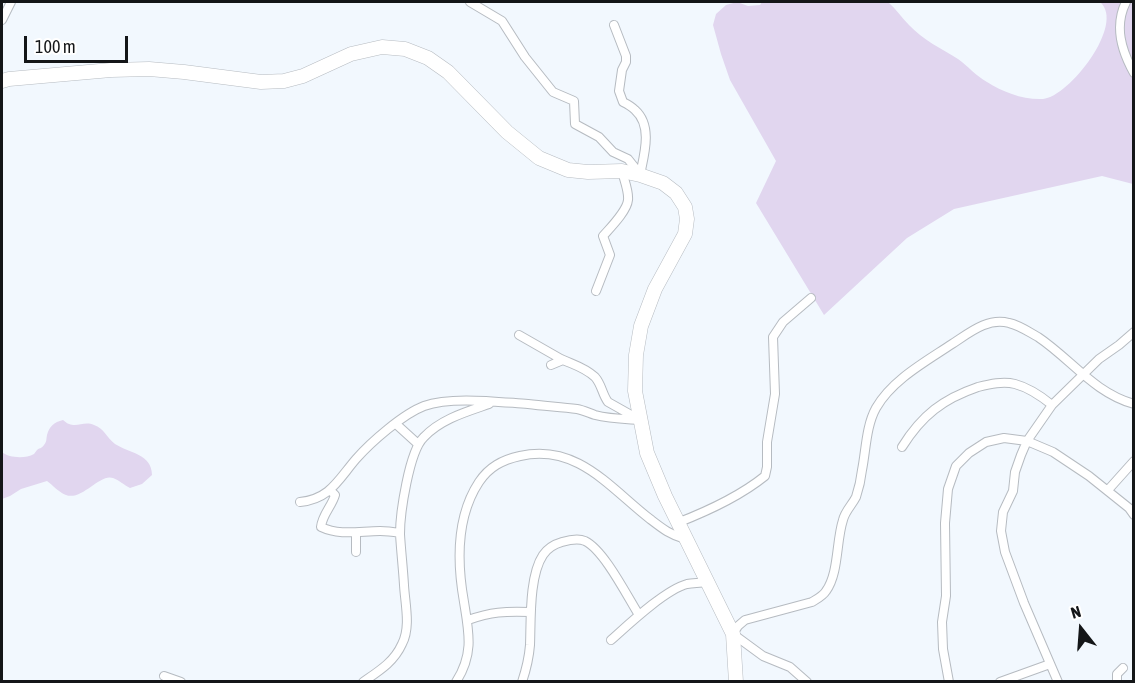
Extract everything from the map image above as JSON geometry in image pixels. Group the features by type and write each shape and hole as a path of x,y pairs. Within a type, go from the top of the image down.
{"highway":[{"path":"2,81 121,69 184,72 261,82 284,81 303,76 351,54 382,47 405,49 428,58 448,72 507,132 539,158 568,170 622,171 640,175 663,183 676,193 685,207 687,219 685,234 655,289 641,326 636,355 635,391 647,453 664,496 733,634 736,681"}],"street":[{"path":"2,20 11,2"},
{"path":"470,2 502,21 525,57 553,92 574,101 575,124 599,137 613,152 628,159 640,175"},
{"path":"1125,2 1119,24 1120,41 1134,74"},
{"path":"614,25 626,56 619,91 623,102 636,110 646,130 646,147 640,175"},
{"path":"596,291 610,255 603,236 626,208 628,201 622,171"},
{"path":"677,523 708,511 750,489 765,476 766,442 775,394 773,337 783,322 811,298"},
{"path":"807,681 790,667 763,656 733,634 745,620 812,602 827,590 833,575 842,521 855,498 862,471 867,435 875,410 892,388 910,373 974,330 998,321 1027,330 1103,391 1134,404"},
{"path":"1058,681 1024,603 1005,552 1001,531 1003,512 1012,491 1015,472 1027,441 1052,405 1099,359 1134,332"},
{"path":"519,335 562,360 584,368 596,379 608,402 640,420"},
{"path":"551,365 562,360"},
{"path":"902,447 913,430 948,399 989,384 1002,382 1015,384 1033,391 1052,405"},
{"path":"300,502 318,498 330,490 356,459 375,441 407,415 423,406 441,402 493,402 580,410 617,419 640,420"},
{"path":"363,681 381,670 394,658 403,643 407,625 400,533 406,483 418,444 439,425 460,413 493,402"},
{"path":"396,424 418,444"},
{"path":"949,681 943,649 942,622 946,596 945,523 948,489 956,466 969,453 986,442 1005,438 1027,441 1053,452 1108,490 1134,514"},
{"path":"456,681 467,658 469,644 460,559 464,514 471,494 493,466 506,460 542,453 575,461 602,477 671,535 685,539"},
{"path":"1108,490 1134,461"},
{"path":"330,490 334,499 323,518 321,527 327,530 356,533 381,531 400,533"},
{"path":"356,533 356,552"},
{"path":"522,681 530,646 530,612 537,567 545,552 557,544 582,539 592,546 606,563 639,615"},
{"path":"611,640 666,595 686,584 706,582"},
{"path":"468,620 488,613 530,612"},
{"path":"1000,681 1050,664"},
{"path":"1117,681 1118,674 1123,668"},
{"path":"164,676 181,681"}],"shaded area":[{"path":"737,2 748,6 760,5 762,2 888,2 920,35 958,59 983,80 1014,95 1043,99 1067,86 1091,58 1106,26 1106,12 1100,2 1133,2 1133,184 1102,176 954,209 907,238 824,315 756,203 776,161 730,80 713,25 716,14 726,5"},
{"path":"63,420 71,425 97,426 115,444 144,458 151,468 152,475 142,484 130,488 113,478 102,479 72,496 63,494 47,481 21,489 2,499 2,452 17,457 34,454 45,444 51,427"}]}
